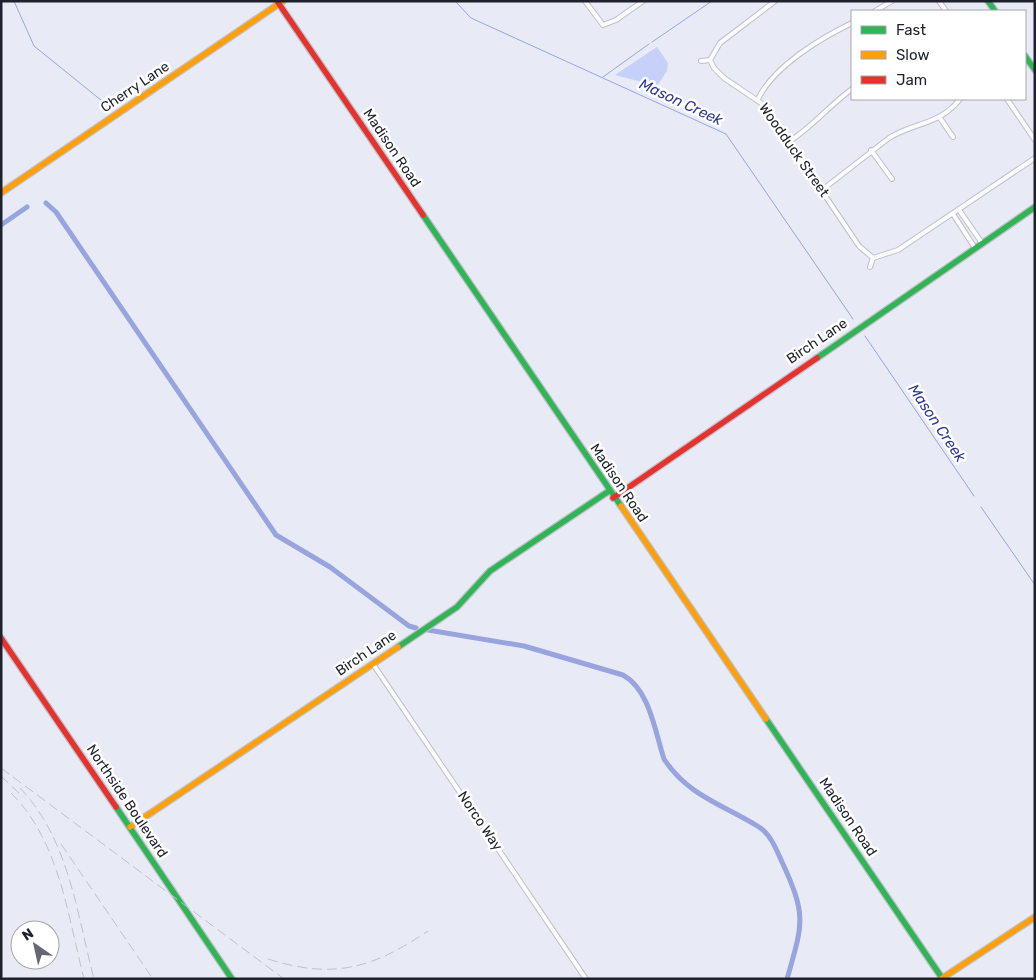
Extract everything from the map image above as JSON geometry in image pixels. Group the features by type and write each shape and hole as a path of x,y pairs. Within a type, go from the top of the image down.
{"street":[{"path":"585,1 603,25 616,20 643,1"},
{"path":"701,61 710,60 720,43 775,1"},
{"path":"877,10 892,1"},
{"name":"Cherry Lane","path":"1,193 280,2"},
{"name":"Madison Road","path":"280,2 609,491 942,979"},
{"path":"758,99 791,61 825,37 851,24"},
{"path":"1026,58 1035,70"},
{"name":"Woodduck Street","path":"710,60 714,68 724,78 758,99 790,141 859,246 874,258"},
{"path":"790,141 810,128 830,105 851,90"},
{"path":"822,190 871,150 900,131 940,118 951,110 959,100"},
{"path":"1008,100 1035,140"},
{"path":"940,118 953,137"},
{"path":"871,150 892,179"},
{"path":"870,267 874,258 898,250 1035,158"},
{"name":"Birch Lane","path":"614,498 1035,207"},
{"path":"959,210 982,243"},
{"path":"953,214 975,248"},
{"name":"Birch Lane","path":"130,827 463,603 490,571 609,491"},
{"name":"Northside Boulevard","path":"1,638 232,979"},
{"name":"Norco Way","path":"373,664 586,979"},
{"path":"942,979 1035,917"}],"shaded area":[{"path":"657,47 668,63 667,71 657,86 615,75"}],"waterway":[{"path":"14,1 34,46 112,109"},
{"name":"Mason Creek","path":"455,1 471,18 726,134 853,319"},
{"path":"652,42 712,1"},
{"path":"603,77 649,44"},
{"path":"46,203 56,212 276,535 330,567 409,626 416,628"},
{"path":"1,225 27,207"},
{"name":"Mason Creek","path":"865,336 974,496"},
{"name":"Mason Creek","path":"981,507 1035,585"},
{"path":"428,630 524,646 623,675 632,682 640,691 645,701 664,759 674,772 707,799 759,827 767,834 775,847 796,895 799,908 799,932 787,979"}],"railway":[{"path":"1,768 284,979"},
{"path":"1,776 23,797"},
{"path":"20,788 37,808 50,830 60,854 76,903 94,979"},
{"path":"11,793 27,812 51,856 67,905 84,979"},
{"path":"61,844 153,979"},
{"path":"268,959 313,969 352,967 371,962 389,954 428,931"}],"traffic: fast":[{"path":"988,1 994,10"},
{"path":"1026,57 1035,70"},
{"path":"817,358 1035,207"},
{"path":"423,215 621,506"},
{"path":"398,647 457,607 490,571 609,491"},
{"path":"766,719 942,978"},
{"path":"116,807 232,979"}],"traffic: slow":[{"path":"1,193 283,1"},
{"path":"621,506 766,719"},
{"path":"130,827 398,647"},
{"path":"941,979 1035,917"}],"traffic: jam":[{"path":"277,1 423,215"},
{"path":"613,498 817,358"},
{"path":"1,638 116,807"}]}
